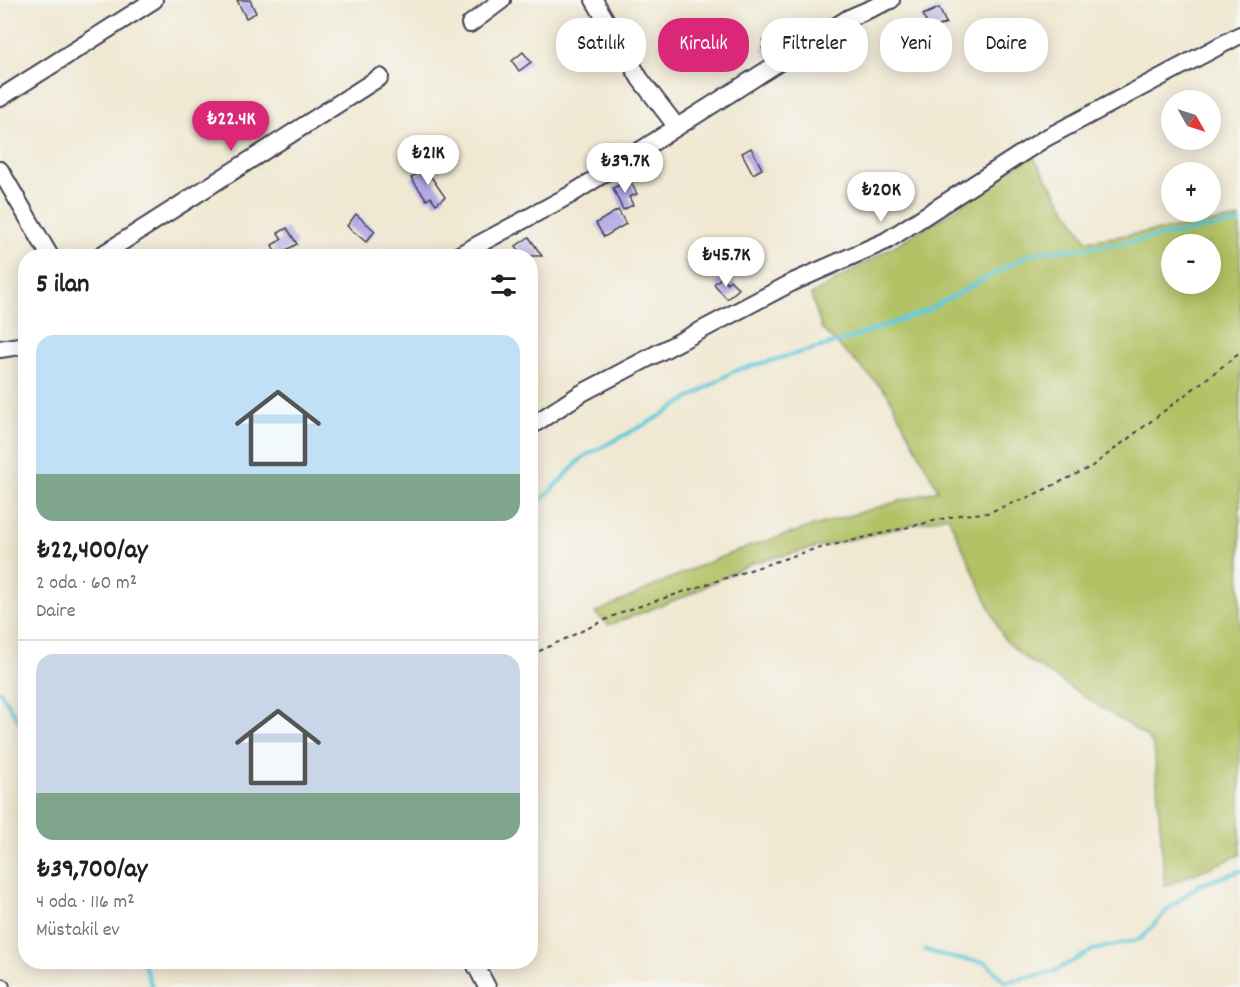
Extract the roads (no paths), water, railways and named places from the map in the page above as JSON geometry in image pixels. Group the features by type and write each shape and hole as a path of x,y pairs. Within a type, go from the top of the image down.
{"street":[{"path":"0,98 154,0"},
{"path":"470,24 502,0"},
{"path":"594,0 640,79 677,127"},
{"path":"470,249 570,195 849,18 891,0"},
{"path":"538,421 582,393 793,282 886,241 1044,139 1240,35"},
{"path":"111,249 380,77"},
{"path":"0,170 46,249"},
{"path":"0,349 18,346"},
{"path":"478,969 487,987"}],"waterway":[{"path":"538,504 583,457 655,419 734,371 845,340 926,311 1032,253 1113,245 1240,222"},
{"path":"0,691 18,720"},
{"path":"925,950 953,958 986,962 1005,982 1053,972 1093,950 1141,939 1170,907 1199,885 1240,871"},
{"path":"146,969 152,987"}]}
